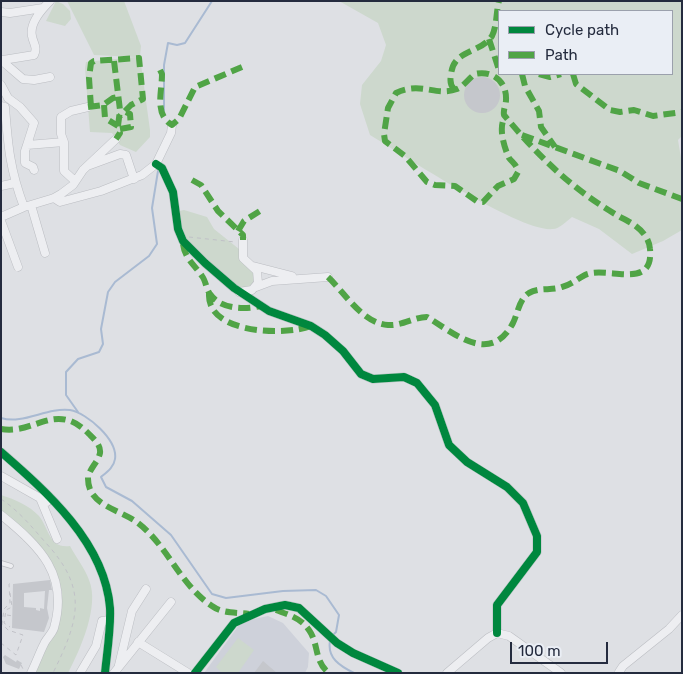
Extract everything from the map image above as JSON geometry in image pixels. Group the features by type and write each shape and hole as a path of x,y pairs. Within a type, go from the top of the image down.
{"street":[{"path":"1,12 10,13 47,3"},
{"path":"2,60 34,55 36,47 32,30 47,3"},
{"path":"2,60 23,79 34,80 50,76"},
{"path":"1,85 8,98 20,107 34,123 25,151 25,163 33,167 34,170"},
{"path":"1,106 5,107 6,141 15,182 28,206 45,253"},
{"path":"75,181 64,172 64,142 61,134 61,117 72,111 88,107"},
{"path":"54,198 60,202 101,191 134,179 156,164 172,134 172,125"},
{"path":"18,266 1,219 28,206 54,198 75,181 116,139"},
{"path":"28,145 64,142"},
{"path":"88,166 120,154 126,155 134,179"},
{"path":"156,164 162,168 173,192 183,241 201,259 240,292 269,311 310,326 325,335 343,351 361,374 366,377 381,379 398,377 417,383 435,405 449,444 467,462 507,487 523,503 538,536 537,552 497,605 497,633"},
{"path":"1,186 15,182"},
{"path":"242,241 243,258 253,266 258,274 256,287"},
{"path":"253,266 302,278"},
{"path":"240,292 266,282 328,277"},
{"path":"1,452 58,504 94,554 101,567 108,595 110,620 105,673"},
{"path":"1,476 47,502 51,498"},
{"path":"40,498 57,539"},
{"path":"1,515 26,535 38,549 58,583 54,629 44,643 31,673"},
{"path":"116,670 132,611 146,589"},
{"path":"116,670 171,602"},
{"path":"195,673 234,623 265,609 284,605 299,608 337,642 353,653 398,673"},
{"path":"619,673 624,666 669,629 682,615"},
{"path":"80,673 96,646 102,621 110,620"},
{"path":"447,673 488,638 497,633 509,636 561,673"},
{"path":"138,642 188,673"}],"lane":[{"path":"1,563 11,566"}],"path":[{"path":"181,236 242,241"},
{"path":"1,643 16,655 23,635 3,627 3,614 6,606 10,603 11,582"},
{"path":"10,593 12,607 3,614 4,623 10,627"},
{"path":"3,614 13,616"},
{"path":"21,666 25,673"}],"shaded area":[{"path":"56,1 63,4 70,11 71,19 65,26 46,21"},
{"path":"67,1 124,1 141,46 140,57 150,130 150,137 136,152 120,145 112,133 90,132 85,68 86,62 135,57 94,55"},
{"path":"339,1 682,1 682,136 678,140 682,164 682,230 663,241 632,254 599,229 572,217 555,229 537,227 516,219 462,191 370,135 360,104 362,85 381,61 386,45 378,23"},
{"path":"184,210 207,217 214,229 239,249 240,260 253,270 256,278 251,288 241,288 225,278 191,245 183,233 179,211"},
{"path":"1,495 22,503 35,512 54,541 63,546 70,546 89,580 92,591 90,615 83,640 68,673 35,673 56,624 61,594 58,580 44,554 23,530 1,511"},
{"path":"268,616 283,623 309,653 308,667 305,673 204,673 239,625 244,621"},
{"path":"238,638 254,650 238,673 222,673 216,667"}],"building":[{"path":"482,77 489,78 495,82 499,88 499,102 495,108 489,112 482,113 475,112 469,108 465,102 464,95 465,88 469,82 475,78"},
{"path":"50,580 52,590 49,590 47,608 49,618 44,632 12,628 13,584","holes":["45,591 44,609 40,608 40,611 36,610 36,608 24,607 24,593"]},
{"path":"5,655 16,662 17,660 22,663 19,669 6,664 3,657"},
{"path":"263,661 277,673 254,673"}],"waterway":[{"path":"164,115 164,65 168,43 177,45 185,43 212,1"},
{"path":"78,412 66,395 66,372 78,359 99,352 103,344 101,329 108,292 115,282 149,256 157,244 152,208 158,171"},
{"path":"1,418 9,420 26,418 61,410 70,410 85,416 107,436 115,452 113,464 101,477 106,487 132,501 171,535 212,594 226,598 283,591 316,590 326,596 339,615 336,632 332,636"},
{"path":"330,641 333,657 339,664 354,673"}],"marked path":[{"path":"454,89 450,81 453,67 462,56 481,46 492,36 499,1"},
{"path":"489,39 498,67"},
{"path":"91,107 89,78 91,63 94,61 139,58 143,99 131,105 119,117"},
{"path":"114,61 120,110 118,126 120,133 116,139"},
{"path":"160,70 162,74 161,109 166,120 172,125 179,119 195,87 242,67"},
{"path":"328,277 362,313 379,323 393,325 427,317 460,337 483,344 494,342 504,336 513,323 523,299 529,293 565,286 585,275 594,273 627,274 644,270 649,262 650,249 647,238 635,226 587,196 557,172 530,145 504,115 506,93 501,82 493,75 475,74 459,88 449,91 413,88 396,93 388,108 384,134 385,141 405,156 427,182 435,185 455,186 478,202 483,202 498,186 514,179 518,172 516,166 509,158 504,143 502,126 505,117"},
{"path":"522,75 525,86 539,111 541,127 555,147"},
{"path":"543,75 550,77 557,75"},
{"path":"573,75 576,84 610,110 620,112 634,110 653,116 682,112"},
{"path":"88,107 103,105 118,97"},
{"path":"104,105 105,118 118,126"},
{"path":"120,129 131,127 130,114 126,112"},
{"path":"522,135 620,171 639,183 682,199"},
{"path":"192,180 201,185 218,211 243,235 243,240"},
{"path":"238,231 244,221 263,209"},
{"path":"183,244 188,258 203,278 214,299 233,307 247,308 260,306"},
{"path":"209,294 212,307 220,317 234,324 250,329 267,331 284,331 311,326"},
{"path":"1,429 13,430 56,419 77,424 95,440 100,450 99,456 88,477 89,487 99,501 131,518 148,532 182,577 212,606 225,612 249,614"},
{"path":"276,610 294,617 306,626 312,635 321,664 329,673"}],"cycle path":[{"path":"156,164 162,168 173,192 178,229 183,241 205,263 234,288 269,311 311,326 325,335 343,351 361,374 373,379 404,377 417,383 435,405 449,445 467,462 507,487 523,503 537,536 537,552 497,605 497,633"},
{"path":"1,452 37,484 71,521 97,562 106,584 110,608 105,673"},
{"path":"195,673 234,623 265,609 285,605 299,608 337,643 353,653 398,673"}]}
